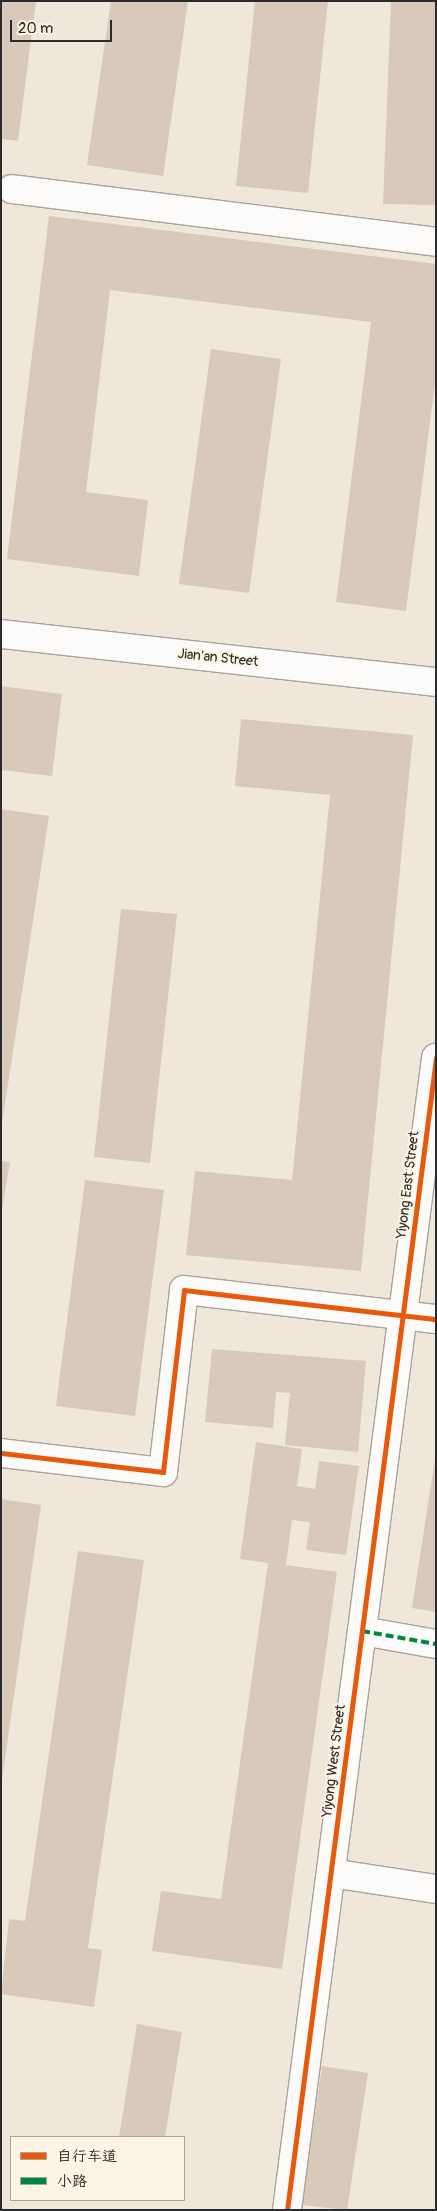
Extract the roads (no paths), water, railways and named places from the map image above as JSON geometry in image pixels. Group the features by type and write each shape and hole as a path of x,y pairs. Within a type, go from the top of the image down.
{"street":[{"path":"12,189 436,242"},
{"name":"Jian'an Street","path":"1,634 436,682"},
{"name":"Yiyong East Street","path":"402,1315 436,1058"},
{"path":"1,1453 163,1472 184,1290 436,1319"},
{"name":"Yiyong West Street","path":"287,2210 402,1315"},
{"path":"362,1631 436,1644"},
{"path":"331,1873 436,1889"}]}
